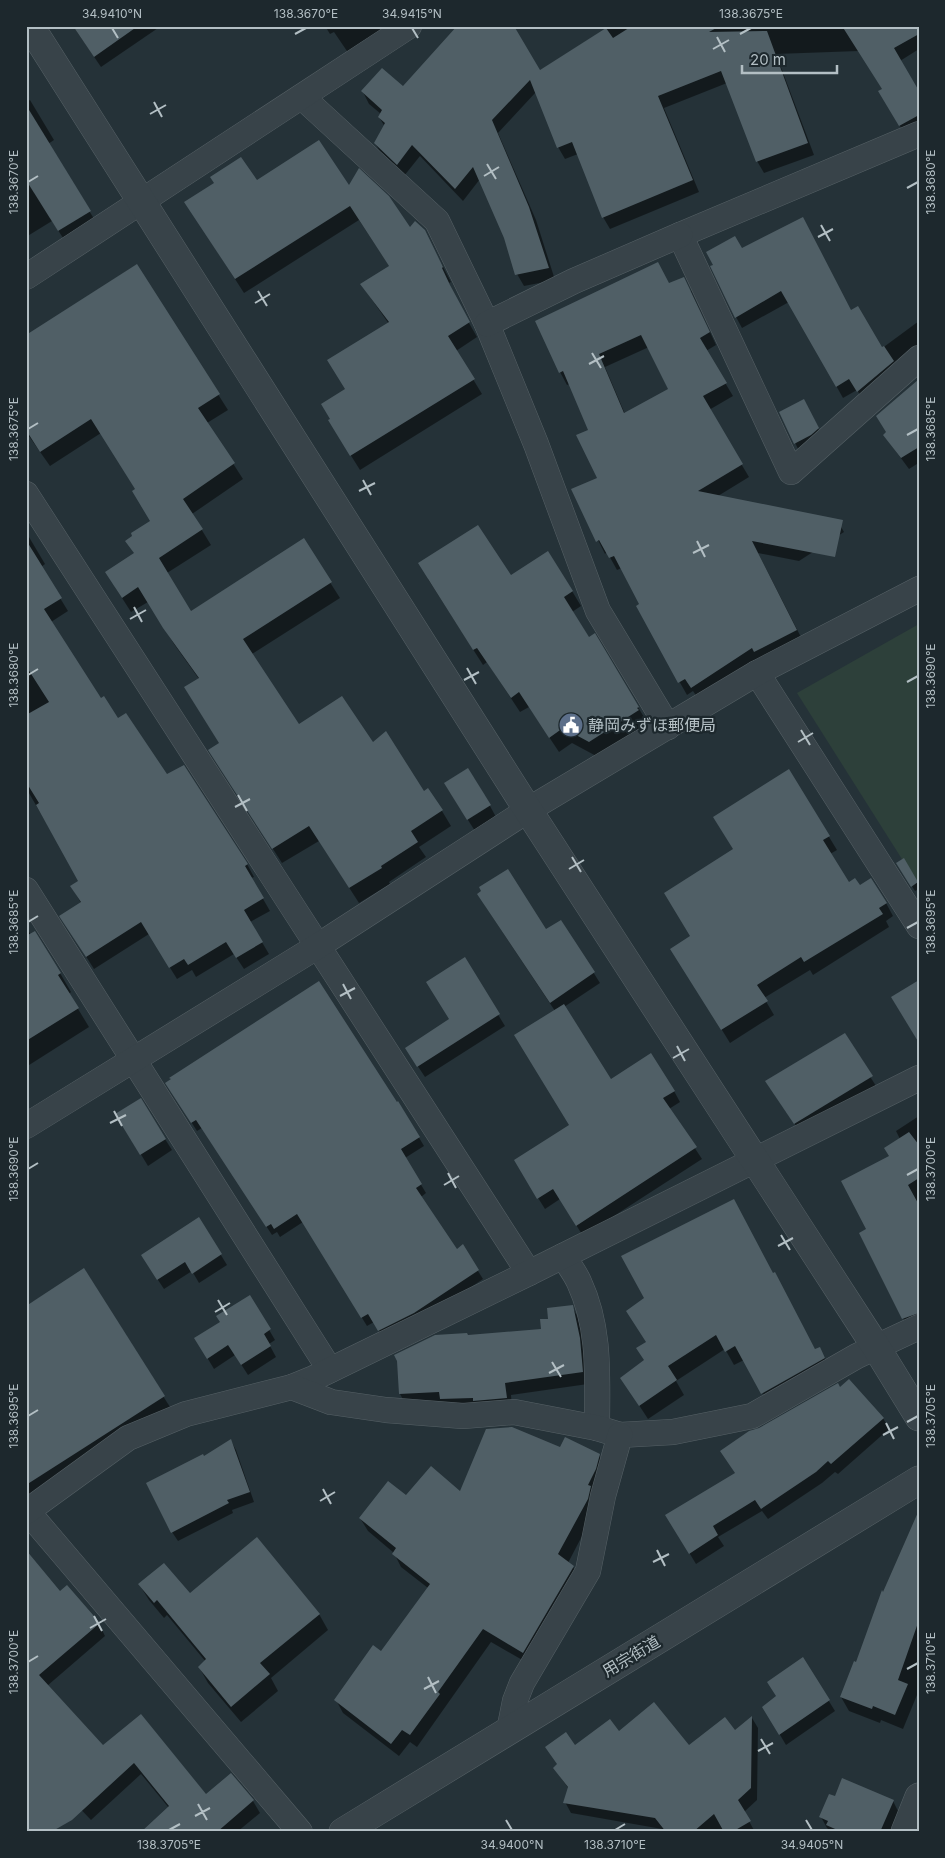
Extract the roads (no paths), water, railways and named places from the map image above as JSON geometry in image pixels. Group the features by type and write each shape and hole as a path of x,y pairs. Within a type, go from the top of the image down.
{"street":[{"path":"30,26 528,810 876,1347 919,1418"},
{"path":"26,277 409,26"},
{"path":"302,97 437,221 487,324 536,444 598,611 668,727"},
{"path":"487,324 574,281 919,134"},
{"path":"680,235 791,472 919,358"},
{"path":"26,494 529,1273"},
{"path":"26,1126 318,946 528,810 757,673 919,589"},
{"path":"757,673 919,926"},
{"path":"26,890 330,1370"},
{"path":"300,1832 27,1511 128,1438 186,1414 292,1387 330,1370 919,1078"},
{"path":"509,1731 515,1701 522,1683 588,1571 603,1496 609,1431 598,1351 591,1315 579,1282 563,1256"},
{"path":"292,1387 331,1402 386,1410 463,1416 514,1412 609,1431 673,1432 752,1416 876,1347 919,1326"},
{"name":"用宗街道","path":"342,1832 919,1480"},
{"path":"905,1832 919,1797"}],"place":[{"name":"静岡みずほ郵便局","path":"571,725"}]}
